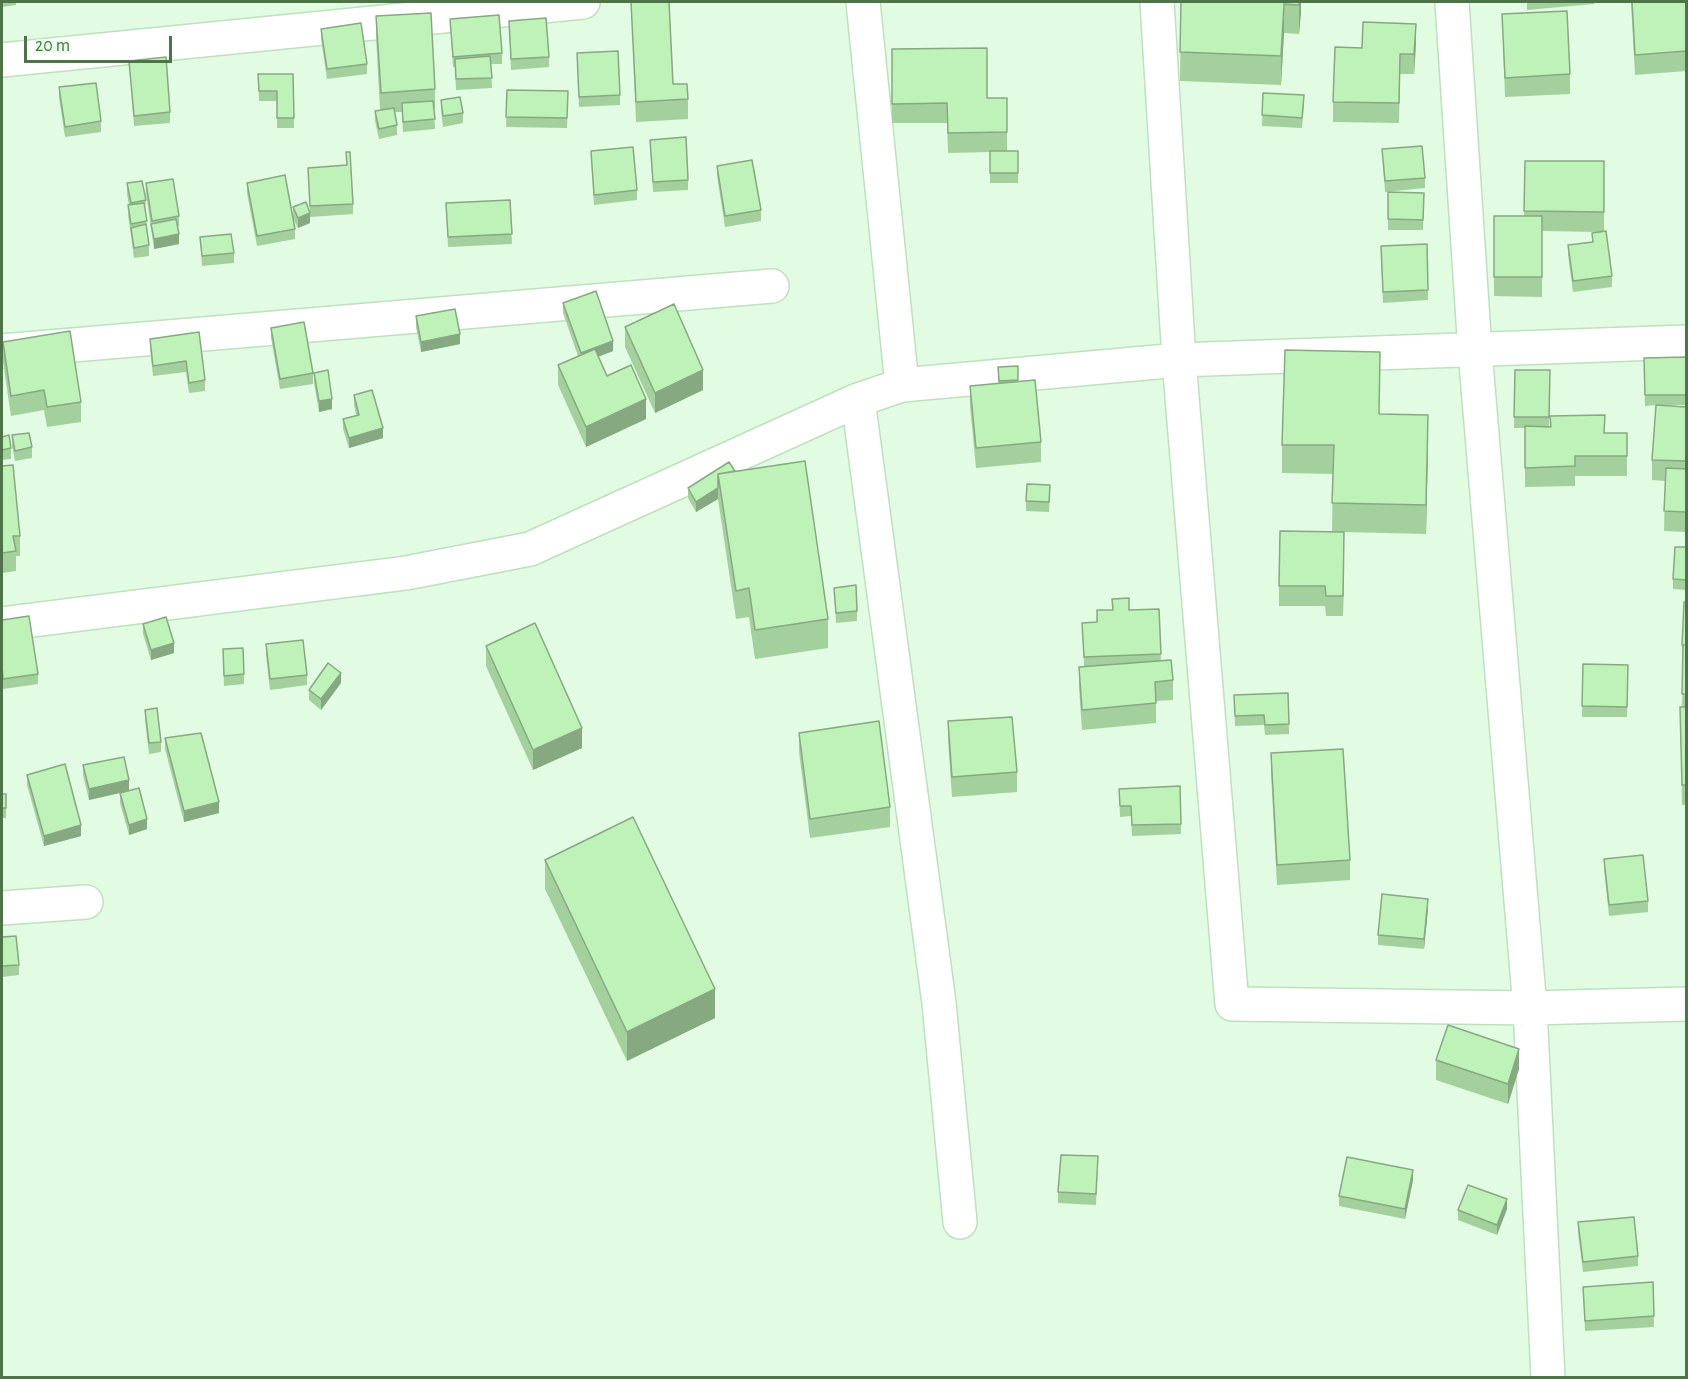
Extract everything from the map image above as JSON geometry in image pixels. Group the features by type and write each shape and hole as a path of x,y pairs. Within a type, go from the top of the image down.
{"street":[{"path":"2,60 583,2"},
{"path":"863,2 902,385"},
{"path":"1157,2 1179,360 1232,1004 1530,1008 1686,1004"},
{"path":"1452,2 1475,351 1530,1008 1548,1377"},
{"path":"2,351 772,286"},
{"path":"2,624 406,573 530,549 858,399 902,385 1179,360 1686,342"},
{"path":"858,399 939,1003 960,1222"},
{"path":"2,908 86,902"}],"building":[{"path":"631,2 669,2 673,84 687,84 688,99 636,102"},
{"path":"1181,2 1299,2 1299,5 1284,4 1281,56 1180,52"},
{"path":"1632,2 1686,2 1686,51 1635,55"},
{"path":"1567,11 1570,74 1505,78 1502,14"},
{"path":"431,13 435,89 381,93 376,16"},
{"path":"499,15 502,53 453,57 450,19"},
{"path":"546,18 549,57 511,59 509,21"},
{"path":"1363,22 1416,24 1414,54 1400,54 1399,103 1333,102 1335,47 1362,48"},
{"path":"361,23 367,64 327,69 321,29"},
{"path":"987,48 987,98 1007,98 1007,132 948,133 947,103 892,104 892,49"},
{"path":"618,51 620,95 579,97 577,53"},
{"path":"490,56 492,78 456,79 455,59"},
{"path":"166,57 170,112 134,116 129,61"},
{"path":"258,74 293,74 294,118 277,118 277,91 259,91"},
{"path":"96,83 101,121 65,127 59,87"},
{"path":"507,90 568,91 567,118 506,117"},
{"path":"1263,93 1304,95 1302,118 1262,115"},
{"path":"460,97 463,113 443,116 441,100"},
{"path":"433,101 435,119 403,122 402,103"},
{"path":"394,108 397,125 379,129 375,111"},
{"path":"686,137 688,180 653,182 650,140"},
{"path":"1422,146 1425,178 1385,181 1382,149"},
{"path":"633,147 637,190 594,195 591,151"},
{"path":"990,151 1018,151 1018,173 990,173"},
{"path":"346,152 350,152 353,204 310,206 308,168 347,165"},
{"path":"752,160 761,210 725,216 717,166"},
{"path":"1525,161 1604,161 1604,212 1524,211"},
{"path":"285,175 295,229 257,236 247,183"},
{"path":"173,179 179,216 152,221 146,183"},
{"path":"142,181 146,200 131,203 127,183"},
{"path":"1388,192 1424,193 1423,220 1388,219"},
{"path":"510,200 512,234 448,237 446,203"},
{"path":"306,202 310,213 298,218 293,207"},
{"path":"144,203 147,221 131,224 128,205"},
{"path":"1494,216 1542,216 1542,277 1494,277"},
{"path":"176,219 179,234 154,239 151,224"},
{"path":"146,224 149,245 134,248 131,228"},
{"path":"1606,231 1612,276 1573,281 1568,245 1593,242 1592,233"},
{"path":"231,234 234,253 202,256 200,237"},
{"path":"1427,244 1428,290 1383,292 1381,246"},
{"path":"596,291 613,341 581,353 563,303"},
{"path":"674,304 703,370 655,393 625,327"},
{"path":"455,309 460,334 421,342 416,316"},
{"path":"304,322 313,373 280,379 271,328"},
{"path":"70,331 81,402 47,407 44,390 11,396 3,342"},
{"path":"199,332 205,380 189,383 186,361 153,366 150,339"},
{"path":"595,349 607,376 631,365 646,399 586,427 558,365"},
{"path":"1285,350 1380,352 1379,414 1428,415 1426,505 1332,503 1334,445 1282,445"},
{"path":"1686,357 1686,395 1645,395 1644,358"},
{"path":"1018,366 1018,380 999,381 998,367"},
{"path":"328,370 332,399 319,401 314,373"},
{"path":"1515,370 1550,370 1549,417 1514,417"},
{"path":"1035,380 1041,442 976,448 970,386"},
{"path":"372,390 383,428 349,438 343,419 359,415 354,395"},
{"path":"1656,405 1686,407 1686,461 1652,460"},
{"path":"1605,415 1604,433 1627,433 1627,456 1575,456 1575,466 1525,468 1525,426 1551,427 1550,416"},
{"path":"29,433 32,447 15,451 12,435"},
{"path":"9,435 11,448 2,450 2,437"},
{"path":"805,461 828,619 755,630 749,588 736,591 718,474"},
{"path":"729,462 735,471 718,474 718,488 696,502 688,488"},
{"path":"13,465 20,536 13,536 16,551 2,553 2,466"},
{"path":"1666,468 1686,469 1686,512 1664,511"},
{"path":"1027,484 1050,485 1049,502 1026,501"},
{"path":"1280,531 1344,532 1343,596 1326,596 1325,586 1279,586"},
{"path":"1675,547 1686,547 1686,580 1673,579"},
{"path":"856,585 857,611 836,613 834,588"},
{"path":"1129,598 1129,610 1159,609 1161,654 1084,657 1082,623 1097,622 1097,610 1113,610 1112,599"},
{"path":"1684,602 1686,602 1686,645 1682,645"},
{"path":"29,616 38,674 3,679 2,620"},
{"path":"166,617 174,643 151,650 143,624"},
{"path":"535,623 582,728 533,750 486,646"},
{"path":"303,640 307,675 270,679 266,644"},
{"path":"1683,645 1686,645 1686,694 1682,694"},
{"path":"243,648 244,674 224,676 223,649"},
{"path":"1171,660 1173,680 1155,682 1156,703 1082,710 1079,667"},
{"path":"328,663 341,673 321,699 309,690"},
{"path":"1583,664 1628,665 1627,707 1582,706"},
{"path":"1288,693 1289,724 1265,725 1264,715 1235,716 1234,695"},
{"path":"1680,707 1686,707 1686,785 1682,785"},
{"path":"157,708 161,742 149,743 145,710"},
{"path":"1012,717 1017,772 952,777 948,721"},
{"path":"879,721 890,807 810,819 799,733"},
{"path":"201,733 219,802 184,811 165,738"},
{"path":"1343,749 1350,860 1277,865 1271,753"},
{"path":"124,757 129,780 89,789 83,765"},
{"path":"65,764 81,825 44,836 27,775"},
{"path":"1180,786 1181,824 1132,825 1131,806 1120,806 1119,789"},
{"path":"139,788 147,819 129,825 120,793"},
{"path":"2,794 6,794 6,808 2,808"},
{"path":"633,817 715,989 627,1032 545,860"},
{"path":"1643,855 1648,901 1609,905 1604,859"},
{"path":"1382,894 1428,899 1424,939 1378,935"},
{"path":"16,936 19,965 2,966 2,937"},
{"path":"1448,1025 1519,1049 1508,1084 1436,1060"},
{"path":"1061,1155 1098,1156 1096,1194 1058,1192"},
{"path":"1347,1157 1413,1170 1405,1209 1339,1196"},
{"path":"1468,1185 1507,1199 1497,1225 1458,1210"},
{"path":"1634,1217 1638,1256 1583,1262 1578,1222"},
{"path":"1653,1282 1654,1316 1585,1321 1583,1287"}]}
